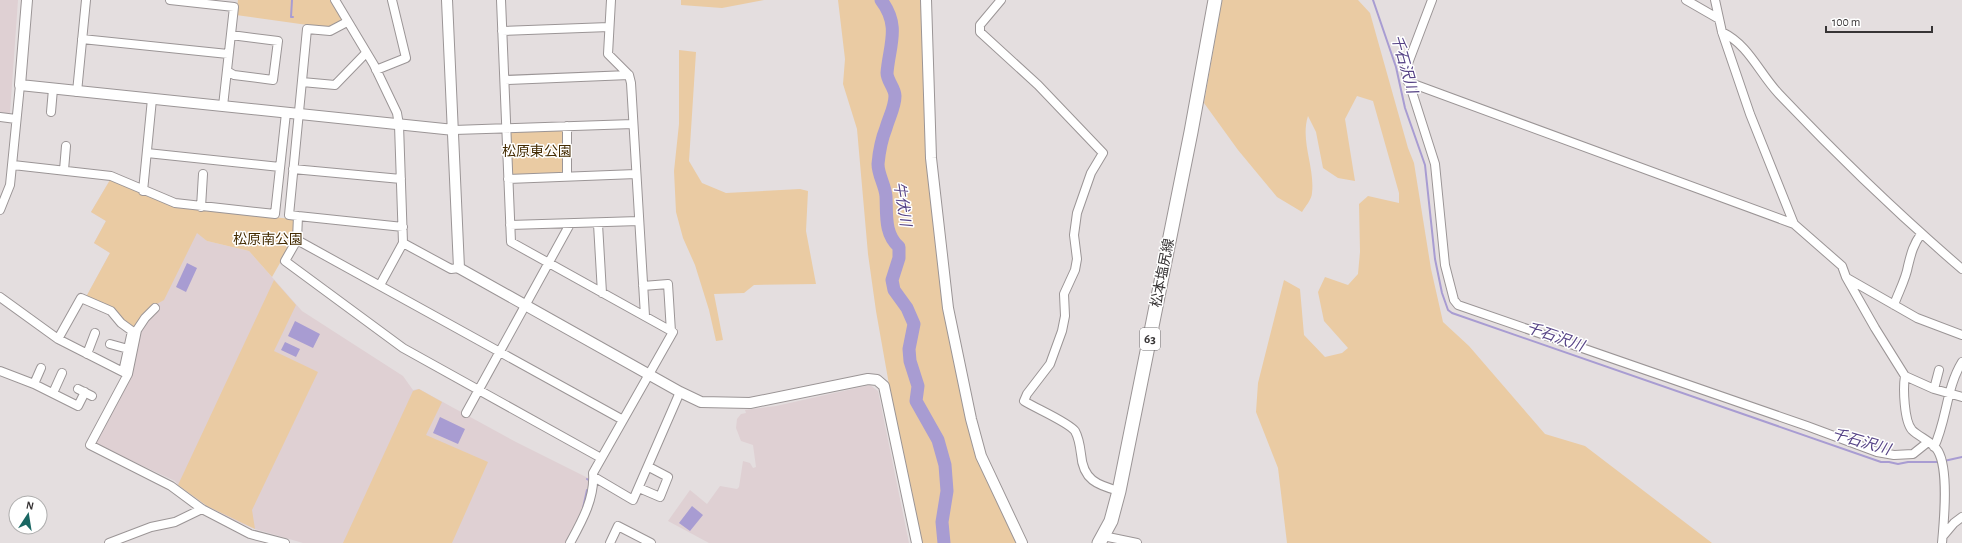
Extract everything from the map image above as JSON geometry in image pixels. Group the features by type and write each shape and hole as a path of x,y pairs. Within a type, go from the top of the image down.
{"main road":[{"name":"松本塩尻線","path":"1101,540 1113,514 1119,491 1191,132 1215,0"}],"street":[{"path":"0,210 10,185 13,165 26,0"},
{"path":"77,92 86,0"},
{"path":"170,0 234,7 223,106"},
{"path":"335,0 376,70 397,113 399,124 403,243 380,286"},
{"path":"376,70 406,58 392,0"},
{"path":"447,0 459,268"},
{"path":"501,0 511,242 671,332"},
{"path":"611,0 608,54 629,74 645,316"},
{"path":"926,0 931,158 948,308 971,419 981,456 1022,543"},
{"path":"1001,0 980,25 980,32 1038,85 1103,153 1091,173 1078,214 1074,235 1077,259 1075,270 1064,294 1065,316 1062,331 1050,364 1027,394 1024,401 1074,430 1080,443 1084,470 1092,481 1100,486 1119,491"},
{"path":"1432,0 1407,66 1406,73 1434,164 1445,265 1454,300 1458,305 1877,452 1894,455 1913,454 1931,444 1942,432 1954,375 1962,362"},
{"path":"1686,0 1719,19"},
{"path":"1715,0 1722,32 1750,114 1794,224"},
{"path":"347,22 330,32 307,29 289,215 403,227"},
{"path":"502,31 609,27"},
{"path":"1722,32 1734,38 1747,52 1778,93 1921,234 1962,269"},
{"path":"227,71 234,75 273,80 278,41 231,35"},
{"path":"82,39 228,54"},
{"path":"302,82 334,85 366,52"},
{"path":"505,80 629,74"},
{"path":"1408,82 1794,224 1842,266 1846,277 1905,376 1907,420 1911,429 1938,451 1944,474 1943,540"},
{"path":"20,85 454,130 633,124"},
{"path":"51,112 53,89"},
{"path":"143,191 152,99"},
{"path":"13,165 111,176 143,191 175,203 275,214 286,113"},
{"path":"0,117 16,119"},
{"path":"567,126 567,175"},
{"path":"64,170 66,146"},
{"path":"147,153 280,167"},
{"path":"293,168 401,179"},
{"path":"201,206 203,174"},
{"path":"508,179 567,175 636,174"},
{"path":"298,216 297,240 283,264 403,348 601,458"},
{"path":"510,225 639,222"},
{"path":"466,413 570,224"},
{"path":"598,224 602,293"},
{"path":"1894,305 1908,267 1914,244 1921,234"},
{"path":"297,240 623,420"},
{"path":"403,243 451,269 459,268 524,306 680,392 701,402 750,403 868,379 880,382 884,386 917,543"},
{"path":"1846,277 1917,318 1962,335"},
{"path":"570,543 587,511 594,473 601,458 673,332 671,332 668,284 643,286"},
{"path":"0,297 58,339 123,372 132,331 121,323 111,312 81,298 58,339"},
{"path":"155,308 145,318 138,330 128,374 90,445 171,486 202,509 250,534 285,543"},
{"path":"87,354 96,334"},
{"path":"110,344 128,350"},
{"path":"34,384 41,368"},
{"path":"1934,389 1939,370"},
{"path":"0,371 34,384 78,406 85,392"},
{"path":"52,393 62,373"},
{"path":"1905,376 1934,389 1962,397"},
{"path":"594,477 633,500 649,467 680,392"},
{"path":"639,488 660,497 668,476 649,467"},
{"path":"109,543 151,527 175,522 202,509"},
{"path":"1943,540 1954,522 1962,517"},
{"path":"610,543 618,526 651,543"},
{"path":"1101,540 1137,543"}],"shaded area":[{"path":"0,0 18,0 10,113 7,115 0,114"},
{"path":"110,180 180,208 207,241 249,251 302,311 403,376 413,390 419,389 516,442 590,479 591,481 582,514 566,543 303,543 255,529 233,520 207,506 178,485 175,481 96,444 95,440 132,373 142,328 86,297 110,253 94,243 106,221 91,212"},
{"path":"187,263 197,268 186,292 176,287"},
{"path":"295,321 320,334 313,348 288,336"},
{"path":"285,342 300,349 296,357 281,350"},
{"path":"870,385 878,391 909,543 709,543 668,521 690,490 707,504 720,486 737,489 739,487 743,461 750,463 753,468 756,467 753,445 741,441 736,428 737,419 741,414 746,413 745,410 776,406"},
{"path":"440,417 465,429 458,444 433,433"},
{"path":"692,506 703,515 690,531 679,523"}],"green space":[{"path":"238,0 332,0 343,18 341,21 329,28 236,15"},
{"path":"681,0 764,0 722,8 681,5"},
{"path":"838,0 922,0 947,328 973,449 1016,543 922,543 899,441 876,311 868,254 857,129 843,84 845,59"},
{"path":"1222,0 1358,0 1370,13 1408,148 1414,163 1431,269 1443,322 1469,346 1545,434 1585,446 1712,543 1287,543 1278,468 1256,412 1258,383 1284,280 1300,289 1304,335 1325,357 1342,353 1348,348 1324,321 1318,292 1325,277 1348,285 1358,274 1360,252 1359,204 1368,196 1399,203 1399,193 1373,101 1357,96 1345,119 1355,181 1338,178 1323,168 1316,132 1308,116 1306,135 1312,174 1311,198 1302,212 1277,197 1238,150 1204,103"},
{"path":"679,50 696,52 689,161 702,183 726,193 800,189 808,191 806,231 816,284 754,285 744,293 714,294 723,340 716,341 709,310 695,265 683,238 676,212 674,171 679,124"},
{"name":"松原東公園","path":"561,130 563,132 564,170 562,173 515,175 511,172 510,134 512,131"},
{"name":"松原南公園","path":"110,180 177,208 292,219 295,222 292,242 272,277 249,251 207,241 197,233 164,300 155,305 134,330 86,297 110,253 94,243 106,221 91,212"},
{"path":"274,280 296,305 274,351 318,372 252,510 255,529 207,506 178,485"},
{"path":"419,389 442,402 426,435 488,462 452,543 343,543 413,391"}],"waterway":[{"path":"292,0 291,17 293,17"},
{"name":"牛伏川","path":"881,0 891,19 892,36 887,73 888,79 894,90 895,100 881,146 878,168 886,196 887,223 891,236 899,247 899,258 892,280 894,290 907,308 914,324 909,349 910,361 918,386 916,401 938,440 945,465 947,491 942,522 944,543"},
{"name":"千石沢川","path":"1373,0 1396,67 1405,108 1425,165 1435,259 1442,293 1448,310 1452,313 1881,462 1898,464 1908,462 1939,462"},
{"name":"千石沢川","path":"1944,461 1962,457"},
{"path":"587,479 590,481 589,486"},
{"path":"583,508 587,490"}]}
